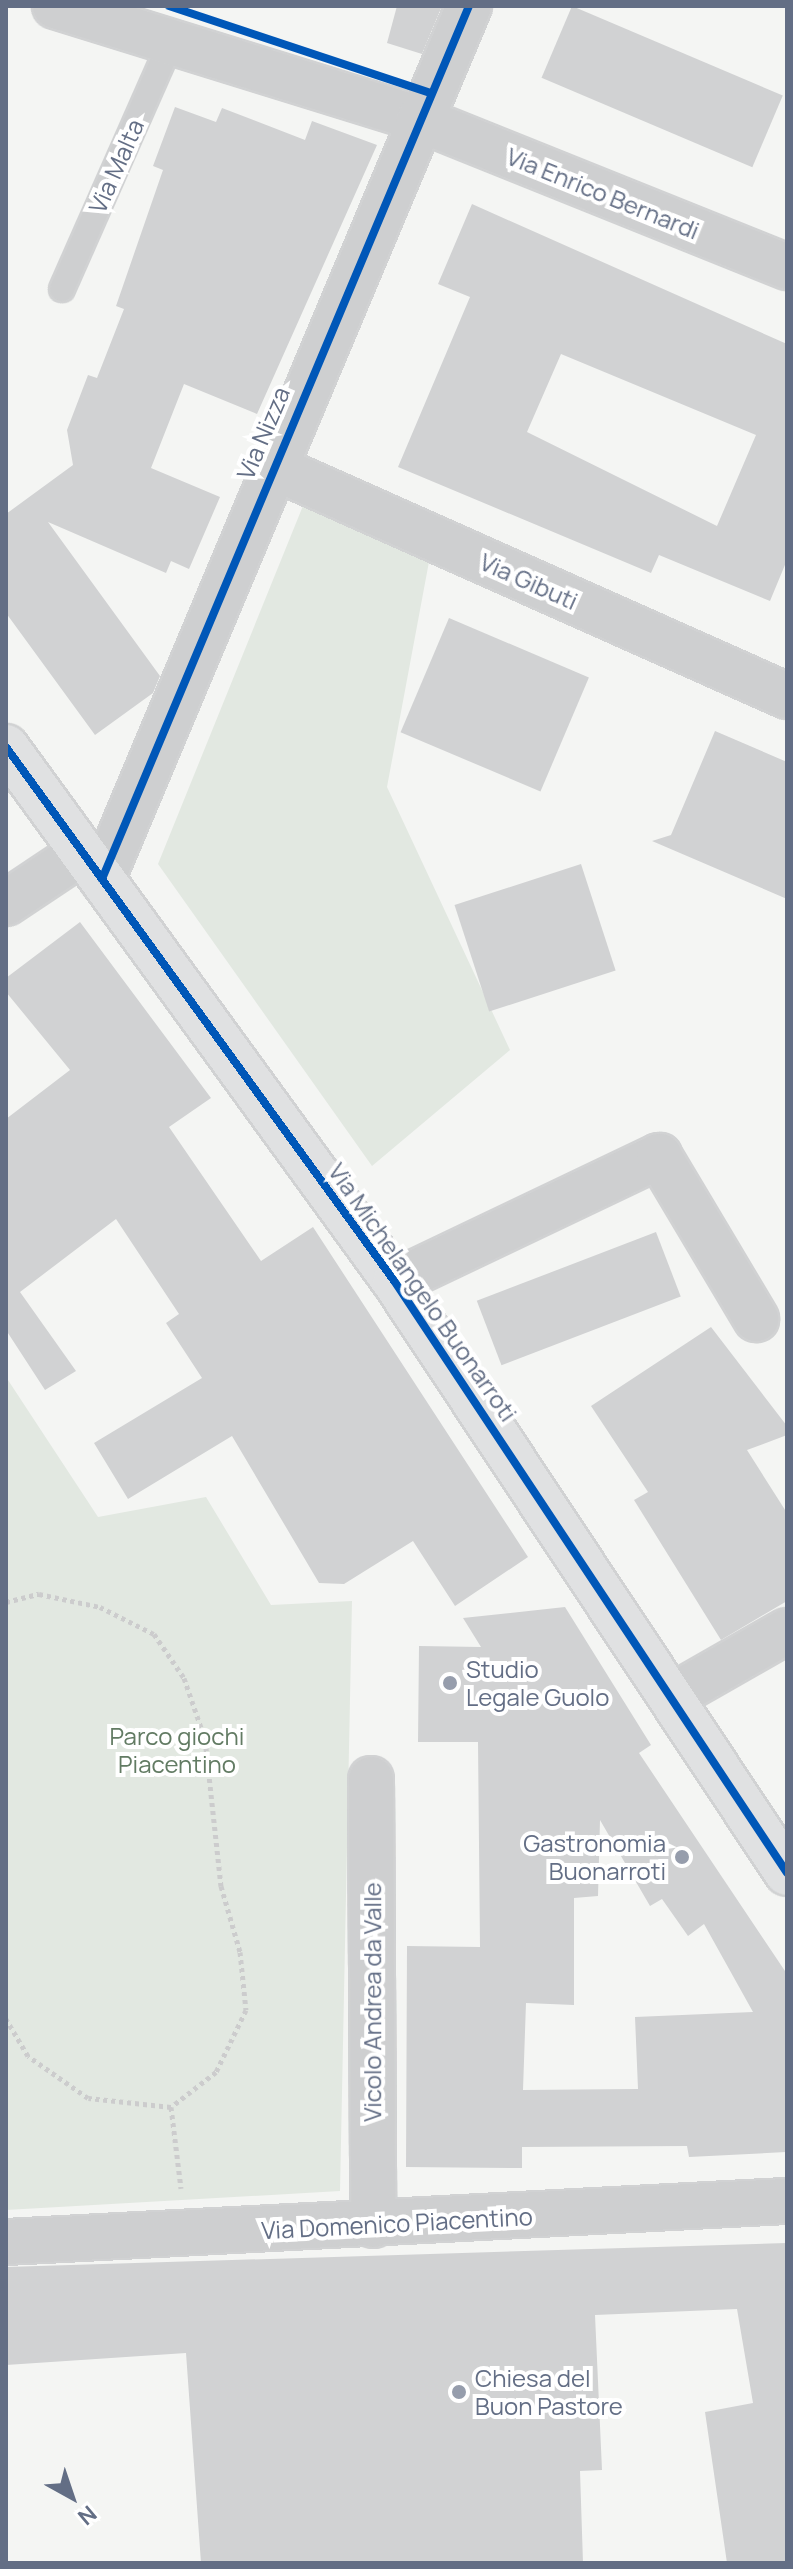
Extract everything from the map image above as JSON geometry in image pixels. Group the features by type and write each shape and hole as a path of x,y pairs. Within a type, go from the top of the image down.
{"street":[{"path":"55,6 419,119"},
{"name":"Via Nizza","path":"92,866 271,466 469,6"},
{"name":"Via Enrico Bernardi","path":"419,119 787,267"},
{"name":"Via Gibuti","path":"271,466 787,696"},
{"name":"Via Michelangelo Buonarroti","path":"6,747 395,1282 673,1696 787,1873"},
{"path":"6,903 92,866"},
{"name":"Via Michelangelo Buonarroti","path":"395,1282 659,1156 756,1319"},
{"path":"673,1696 787,1631"},
{"name":"Vicolo Andrea da Valle","path":"371,1779 373,2225"},
{"name":"Via Domenico Piacentino","path":"6,2242 787,2201"}],"lane":[{"name":"Via Malta","path":"62,289 170,44"}],"path":[{"path":"6,1602 39,1594 69,1600 154,1634 184,1678 205,1739 221,1886 240,1952 246,2010 216,2072 171,2107 88,2098 28,2056 6,2019"},
{"path":"171,2107 182,2201"}],"green space":[{"path":"311,486 431,551 387,787 510,1050 372,1166 158,864"},
{"name":"Parco giochi Piacentino","path":"6,1377 98,1517 206,1497 271,1605 352,1601 340,2191 6,2210"}],"building":[{"path":"397,6 442,6 422,54 387,43"},
{"path":"572,6 783,95 752,167 542,78"},
{"path":"175,107 216,122 222,108 305,140 312,121 377,145 257,414 184,384 151,468 220,497 189,569 171,561 166,573 48,522 160,676 153,693 95,735 6,613 6,514 73,465 67,430 88,375 97,378 124,309 116,306 163,170 153,166"},
{"path":"472,204 787,344 787,560 770,601 659,555 651,573 398,467 470,297 438,284","holes":["561,354 756,435 717,526 527,432"]},
{"path":"449,618 589,677 540,792 401,732"},
{"path":"715,731 787,762 787,899 652,841 671,835"},
{"path":"581,864 616,971 489,1012 455,905"},
{"path":"80,922 211,1098 169,1127 261,1261 313,1227 528,1557 455,1606 413,1541 344,1584 319,1583 232,1436 128,1499 94,1443 202,1378 166,1323 179,1314 116,1219 20,1292 76,1371 45,1390 6,1330 6,1119 70,1070 6,992 6,978"},
{"path":"656,1232 681,1296 501,1365 477,1301"},
{"path":"711,1327 787,1426 787,1435 747,1450 787,1513 787,1601 721,1640 634,1500 648,1492 591,1406"},
{"path":"565,1607 651,1745 639,1753 787,1974 786,2152 689,2157 687,2146 522,2147 522,2168 406,2167 407,1946 480,1947 478,1742 418,1742 419,1646 481,1647 463,1618","holes":["600,1820 650,1906 662,1899 688,1936 704,1924 753,2012 635,2017 638,2089 523,2090 526,2003 574,2005 574,1898 598,1896"]},
{"path":"787,2243 787,2563 727,2563 705,2412 753,2403 737,2309 595,2315 602,2470 580,2471 583,2563 201,2563 186,2353 6,2365 6,2267"}],"cycle path":[{"path":"169,6 431,93"},
{"path":"102,879 469,6"},
{"path":"6,747 395,1282 787,1873"}],"place":[{"name":"Studio Legale Guolo","path":"450,1683"},
{"name":"Gastronomia Buonarroti","path":"682,1857"},
{"name":"Chiesa del Buon Pastore","path":"459,2392"}]}
